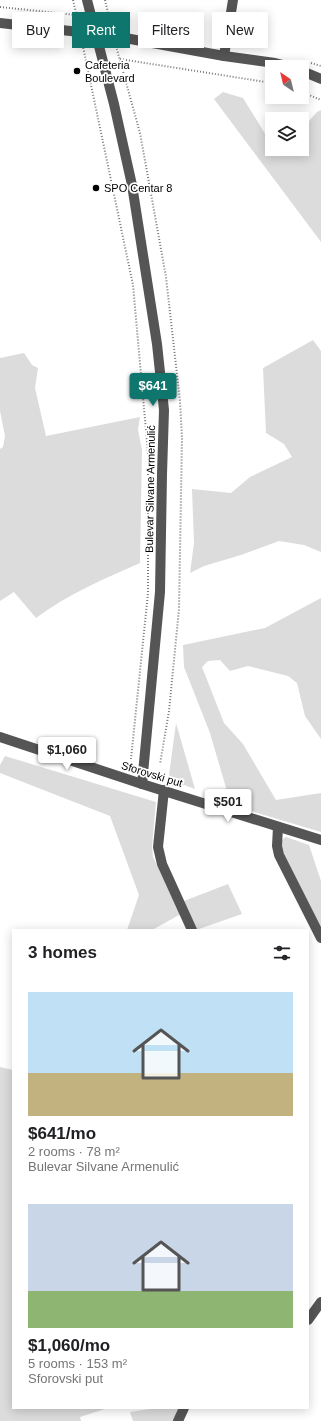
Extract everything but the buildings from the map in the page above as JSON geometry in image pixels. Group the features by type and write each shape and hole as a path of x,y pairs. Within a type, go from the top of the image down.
{"street":[{"name":"Bulevar Silvane Armenulić","path":"87,0 90,12"},
{"path":"224,56 233,0"},
{"path":"0,23 72,31"},
{"path":"130,39 224,56 265,62"},
{"name":"Bulevar Silvane Armenulić","path":"99,48 114,104 132,185 157,344 164,410 160,592 142,784"},
{"path":"309,74 321,79"},
{"name":"Sforovski put","path":"0,737 142,784 321,840"},
{"path":"164,790 158,848 162,864 192,929"},
{"path":"278,827 277,846 279,855 321,938"},
{"path":"309,1319 321,1302"},
{"path":"178,1421 184,1409"}],"path":[{"path":"73,0 75,12"},
{"path":"0,7 72,15"},
{"path":"83,48 134,285 148,453 148,592 130,759"},
{"path":"120,59 265,82"},
{"path":"309,95 321,100"}],"shaded area":[{"path":"223,92 243,98 265,134 265,156 309,156 309,121 317,112 321,110 321,242 214,99"},
{"path":"313,340 321,351 321,552 304,545 279,541 241,555 204,566 190,573 194,543 192,489 231,493 250,477 292,457 284,444 266,433 263,368"},
{"path":"24,353 32,365 38,368 35,388 46,436 140,417 138,430 142,450 140,563 73,594 36,618 14,592 0,601 0,449 3,447 5,436 0,411 0,358"},
{"path":"321,598 321,739 305,716 297,683 288,676 248,666 230,671 220,660 208,661 202,667 224,723 243,744 276,800 321,793 321,832 231,805 210,733 184,667 183,645 265,628"},
{"path":"176,723 195,789 176,782 169,775"},
{"path":"5,756 156,802 152,847 153,857 181,914 154,929 127,929 139,895 110,816 0,773 0,765"},
{"path":"286,837 309,845 321,881 321,931 280,849 282,840"},
{"path":"228,884 242,914 196,929 184,901"},
{"path":"0,1067 12,1070 12,1409 105,1409 80,1417 81,1421 0,1421"},
{"path":"150,1409 180,1409 173,1421 133,1421 130,1412"}],"place":[{"name":"Cafeteria Boulevard","path":"77,71"},
{"name":"SPO Centar 8","path":"96,188"}]}
